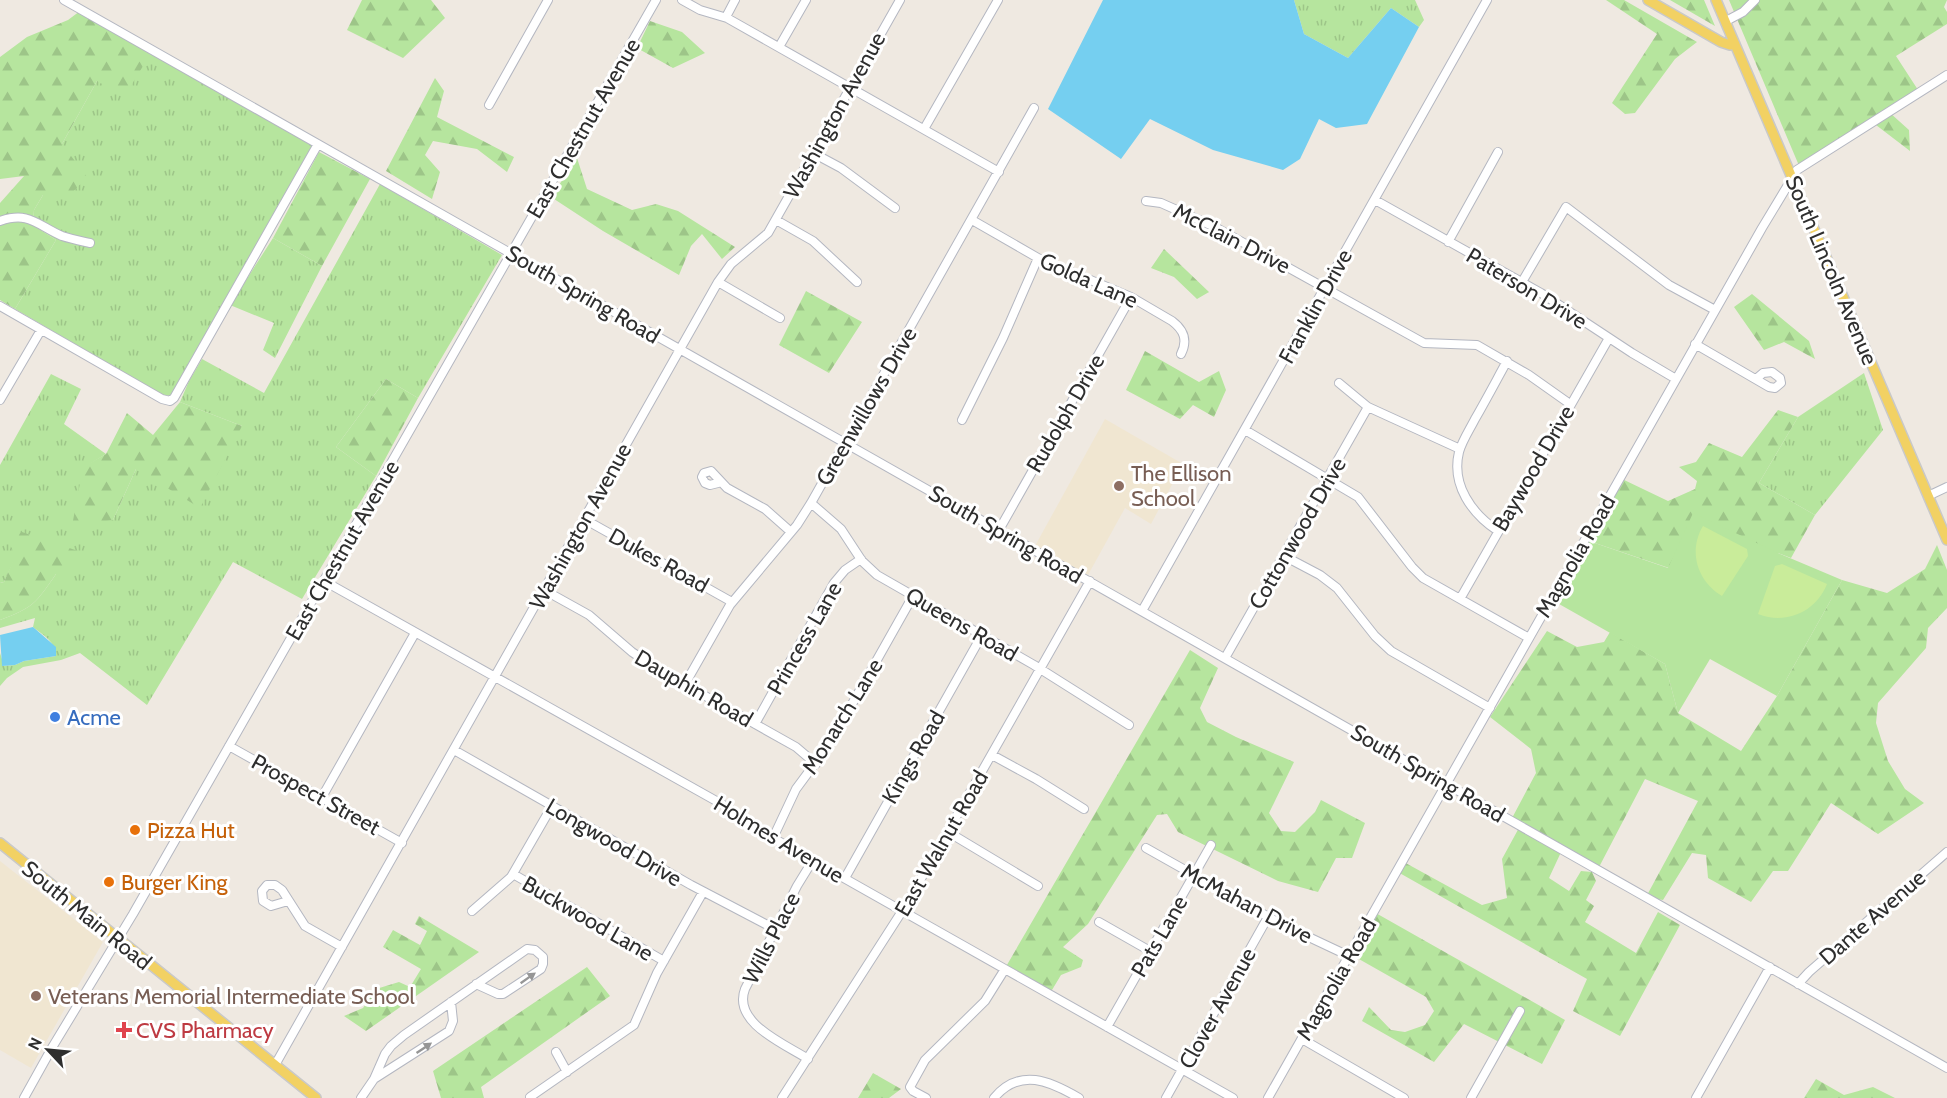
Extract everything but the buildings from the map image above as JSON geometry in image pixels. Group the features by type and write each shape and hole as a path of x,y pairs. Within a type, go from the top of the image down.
{"main road":[{"path":"1648,0 1721,42 1735,44"},
{"name":"South Lincoln Avenue","path":"1716,0 1947,540"},
{"name":"South Main Road","path":"0,843 316,1098"}],"street":[{"name":"South Spring Road","path":"64,0 1947,1068"},
{"path":"489,105 548,0"},
{"name":"East Chestnut Avenue","path":"24,1098 230,746 656,0"},
{"path":"682,0 700,10 726,17 999,172"},
{"path":"726,17 735,0"},
{"path":"779,47 806,0"},
{"name":"Washington Avenue","path":"275,1065 718,282 731,264 768,233 900,0"},
{"path":"924,129 998,0"},
{"name":"Franklin Drive","path":"1142,611 1487,0"},
{"path":"1726,21 1743,12 1755,0"},
{"name":"Magnolia Road","path":"1268,1098 1714,310 1792,177 1799,168 1947,75"},
{"name":"Greenwillows Drive","path":"685,684 732,602 791,532 811,503 1034,108"},
{"path":"0,306 162,399 174,398 318,144"},
{"path":"1448,242 1498,152"},
{"path":"813,153 841,168 895,208"},
{"name":"Paterson Drive","path":"1375,200 1559,303 1609,338 1676,379"},
{"name":"McClain Drive","path":"1146,201 1161,202 1256,248 1424,343 1478,345 1507,361 1570,404"},
{"path":"1522,282 1566,207 1669,285 1714,310"},
{"path":"0,221 18,216 29,218 61,235 90,243"},
{"path":"776,220 813,241 856,282"},
{"name":"Golda Lane","path":"972,220 1038,258 1131,297 1178,325 1185,342 1181,354"},
{"path":"962,420 1003,338 1038,258"},
{"path":"718,282 780,318"},
{"name":"Rudolph Drive","path":"999,530 1131,297"},
{"path":"0,400 41,330"},
{"name":"Baywood Drive","path":"1460,599 1609,338"},
{"path":"1695,344 1756,379"},
{"path":"1498,531 1475,513 1463,495 1459,477 1460,449 1507,361"},
{"path":"1339,383 1368,407 1460,449"},
{"name":"Cottonwood Drive","path":"1225,658 1368,407"},
{"path":"1245,430 1353,493 1362,501 1423,578 1529,638"},
{"path":"718,483 705,483 702,479 704,473 711,471 727,488 765,509 791,532"},
{"path":"1928,496 1947,487"},
{"name":"Queens Road","path":"811,503 841,529 861,559 877,575 982,635 1129,725"},
{"name":"Dukes Road","path":"584,519 732,602"},
{"path":"1284,556 1312,570 1337,588 1375,636 1391,651 1490,708"},
{"name":"Princess Lane","path":"755,724 834,583 845,570 861,559"},
{"name":"Holmes Avenue","path":"324,581 727,807 773,837 1233,1098"},
{"name":"East Walnut Road","path":"782,1098 903,911 1090,581"},
{"name":"Dauphin Road","path":"544,590 589,615 632,652 796,747 816,764"},
{"name":"Monarch Lane","path":"773,837 796,789 830,743 914,596"},
{"path":"322,798 416,633"},
{"name":"Kings Road","path":"845,878 982,635"},
{"name":"Prospect Street","path":"230,746 402,843"},
{"name":"Longwood Drive","path":"454,750 703,892 776,929"},
{"path":"992,755 1084,809"},
{"path":"472,911 513,874 552,806"},
{"path":"948,832 1038,886"},
{"name":"Pats Lane","path":"1107,1027 1211,844"},
{"name":"McMahan Drive","path":"1146,848 1268,917 1349,956"},
{"name":"Dante Avenue","path":"1798,984 1947,852"},
{"name":"Wills Place","path":"808,1059 756,1026 746,1014 742,1004 745,989 813,860"},
{"name":"Buckwood Lane","path":"513,874 663,961"},
{"path":"530,1097 634,1025 663,961 703,892"},
{"path":"288,901 305,926 342,947"},
{"name":"Clover Avenue","path":"1166,1098 1268,917"},
{"path":"1099,922 1150,951"},
{"path":"361,1098 374,1079 390,1046 476,984 527,949 535,950 543,957 541,969 502,994 476,984"},
{"path":"1696,1098 1770,967"},
{"path":"926,1098 911,1089 910,1085 914,1077 925,1060 985,1001 1005,969"},
{"path":"374,1079 448,1031 453,1021 451,1002"},
{"path":"1471,1098 1520,1011"},
{"path":"1302,1039 1404,1098"},
{"path":"556,1052 567,1072"},
{"path":"994,1098 1008,1086 1028,1080 1046,1081 1079,1098"}],"shaded area":[{"name":"The Ellison School","path":"1105,419 1183,464 1151,524 1125,508 1088,575 1035,546"},
{"name":"Veterans Memorial Intermediate School","path":"0,861 103,942 31,1068 0,1050"}],"green space":[{"path":"362,0 431,0 445,18 403,58 347,30"},
{"path":"1294,0 1415,0 1424,20 1419,27 1391,8 1348,58 1304,34"},
{"path":"1606,0 1624,0 1697,42 1675,59 1635,113 1625,114 1612,103 1657,34"},
{"path":"1670,0 1704,0 1715,26"},
{"path":"1729,0 1947,0 1944,7 1947,12 1947,24 1896,56 1920,93 1889,112 1909,130 1910,151 1876,125 1800,168"},
{"path":"80,11 151,53 124,97 97,81 62,144 87,177 68,197 43,195 34,210 33,225 56,240 15,309 0,300 0,203 24,176 0,179 0,57 27,37 68,20"},
{"path":"650,21 682,32 705,53 673,68 637,48"},
{"path":"151,53 314,146 170,396 160,394 15,309 56,240 33,225 34,210 43,195 62,144 97,81"},
{"path":"435,78 444,91 437,117 514,157 507,172 477,149 433,141 425,155 440,172 432,199 386,171"},
{"path":"319,152 370,179 322,266 273,238"},
{"path":"577,158 587,189 632,210 656,204 678,211 735,247 722,259 702,234 691,246 679,275 603,231 551,197"},
{"path":"380,184 502,255 418,398 386,379 336,447 376,476 302,599 233,562 147,705 80,653 61,660 23,667 0,686 0,653 2,666 56,656 51,643 33,627 35,618 0,628 0,620 27,608 56,574 16,556 4,582 0,583 0,465 51,374 81,389 64,424 106,454 83,468 113,520 136,469 242,426 180,402 189,381 202,359 264,393"},
{"path":"273,238 322,266 275,358 263,350 274,323 230,305"},
{"path":"1164,249 1209,292 1197,299 1174,277 1151,268"},
{"path":"806,291 862,322 829,373 779,345"},
{"path":"1752,294 1809,341 1815,359 1784,342 1764,350 1734,307"},
{"path":"1145,351 1199,382 1219,371 1226,390 1214,417 1193,405 1180,419 1126,390"},
{"path":"1864,373 1883,430 1815,515 1759,483 1798,417"},
{"path":"386,379 418,398 376,476 336,447"},
{"path":"180,402 242,426 200,508 136,469 113,520 72,526 83,467 106,454 127,413 153,435"},
{"path":"1778,410 1798,417 1759,483 1815,515 1791,558 1778,553 1669,568 1586,540 1620,478 1668,501 1695,489 1697,481 1679,467 1696,462 1709,443 1742,457"},
{"path":"1693,513 1842,580 1777,696 1710,659 1678,713 1665,664 1552,600 1586,540 1668,568"},
{"path":"1703,526 1747,549 1748,556 1722,596 1706,582 1698,565 1696,545"},
{"path":"19,531 84,553 69,575 56,574 27,608 0,620 0,583 4,582 15,556 9,542"},
{"path":"1937,545 1947,570 1947,608 1928,628 1926,648 1878,703 1876,723 1888,761 1905,789 1924,803 1878,834 1831,803 1788,871 1773,871 1751,902 1708,878 1706,855 1692,853 1663,900 1646,897 1698,801 1645,779 1598,869 1562,850 1549,878 1569,891 1581,871 1592,872 1596,881 1586,900 1594,906 1585,922 1636,953 1658,912 1680,925 1620,1036 1573,1011 1587,979 1396,871 1402,861 1482,905 1507,898 1502,859 1520,826 1511,820 1536,773 1531,749 1490,717 1547,631 1577,647 1604,642 1610,632 1665,664 1678,713 1741,751 1777,696 1842,580 1887,593 1925,569"},
{"path":"1782,564 1827,584 1816,602 1799,614 1779,618 1758,614 1775,566"},
{"path":"1190,650 1218,668 1200,708 1207,722 1294,762 1269,813 1281,831 1295,832 1315,812 1321,800 1365,823 1352,858 1336,858 1318,892 1278,881 1178,832 1167,814 1157,815 1088,924 1063,947 1083,960 1081,967 1061,975 1049,995 1004,970"},
{"path":"1374,912 1565,1020 1542,1064 1464,1024 1434,1062 1362,1021 1369,1007 1391,1030 1405,1032 1425,1025 1434,1011 1426,997 1350,954"},
{"path":"419,916 479,952 366,1031 344,1016 363,1008 376,989 399,982 410,987 421,969 383,947 393,930 420,945 427,931 415,924"},
{"path":"587,967 610,996 481,1087 484,1098 441,1098 433,1071"},
{"path":"873,1073 901,1089 889,1098 858,1098"},
{"path":"1816,1079 1844,1095 1873,1087 1895,1098 1804,1098"}],"water":[{"path":"1103,0 1294,0 1304,34 1348,58 1391,8 1419,27 1367,124 1336,128 1319,119 1300,159 1283,170 1213,150 1150,119 1121,159 1048,109"},
{"path":"33,627 56,647 56,656 2,666 0,635"}],"place":[{"name":"The Ellison School","path":"1119,486"},
{"name":"Acme","path":"55,717"},
{"name":"Pizza Hut","path":"135,830"},
{"name":"Burger King","path":"109,882"},
{"name":"Veterans Memorial Intermediate School","path":"36,996"},
{"name":"CVS Pharmacy","path":"124,1030"}]}
